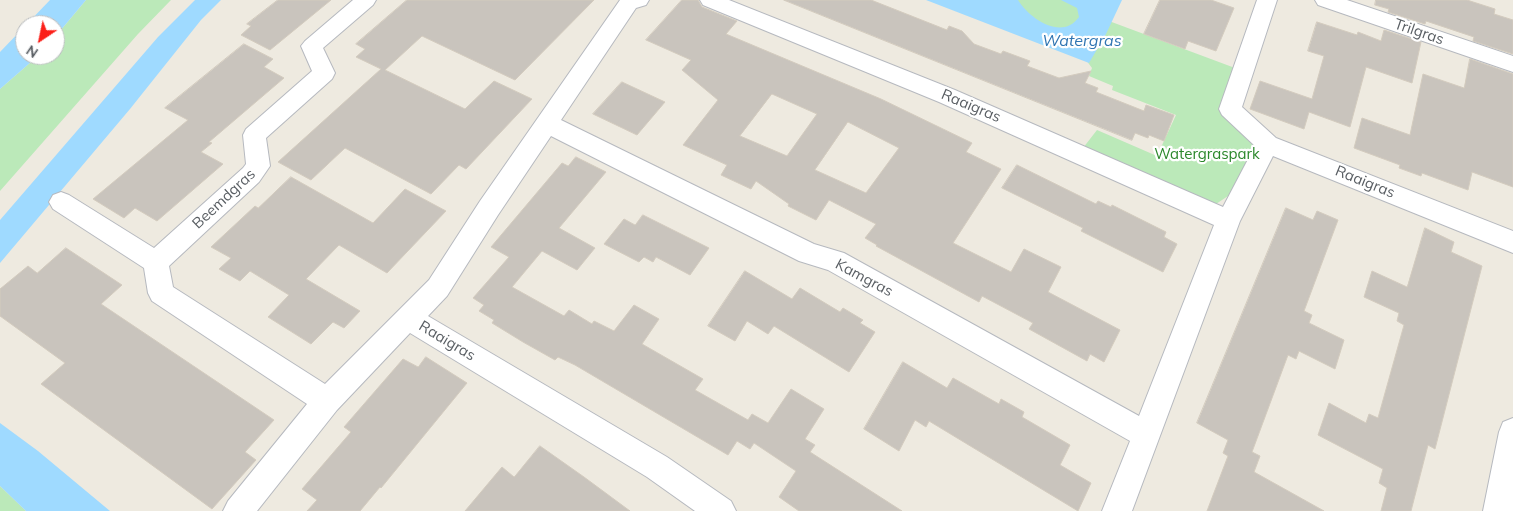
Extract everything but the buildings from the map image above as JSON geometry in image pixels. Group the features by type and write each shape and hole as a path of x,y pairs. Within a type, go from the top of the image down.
{"street":[{"name":"Beemdgras","path":"156,262 251,175 258,166 254,136 324,73 312,46 366,0"},
{"name":"Raaigras","path":"639,0 629,3 546,123 438,288 408,318 657,467 721,511"},
{"name":"Raaigras","path":"710,0 948,96 1228,220"},
{"path":"1117,511 1228,220 1268,144 1230,109 1267,0"},
{"name":"Trilgras","path":"1325,0 1513,64"},
{"name":"Kamgras","path":"546,123 808,253 835,261 1147,435"},
{"name":"Raaigras","path":"1268,144 1513,242"},
{"path":"61,202 156,262 161,293 327,401"},
{"path":"238,511 327,401 408,318"},
{"path":"1498,511 1513,432"}],"green space":[{"path":"86,0 171,0 138,34 0,191 0,89 28,65 65,65 65,25"},
{"name":"Watergraspark","path":"933,0 1119,0 1109,21 1235,68 1221,112 1262,149 1231,194 1213,206 1083,148 1097,130 1157,156 1176,115 1112,90 1113,86 1089,76 1092,68 1086,60"},
{"path":"0,486 26,511 0,511"}],"water":[{"path":"50,0 86,0 65,25 65,15 36,15"},
{"path":"195,0 221,0 201,20 130,109 0,263 0,220 158,37"},
{"name":"Watergras","path":"926,0 1018,0 1038,20 1047,25 1064,27 1072,24 1079,17 1077,8 1061,0 1122,0 1106,34 1089,63"},
{"path":"15,36 15,65 28,65 0,89 0,52"},
{"path":"0,423 38,451 110,511 26,511 0,486"}]}
